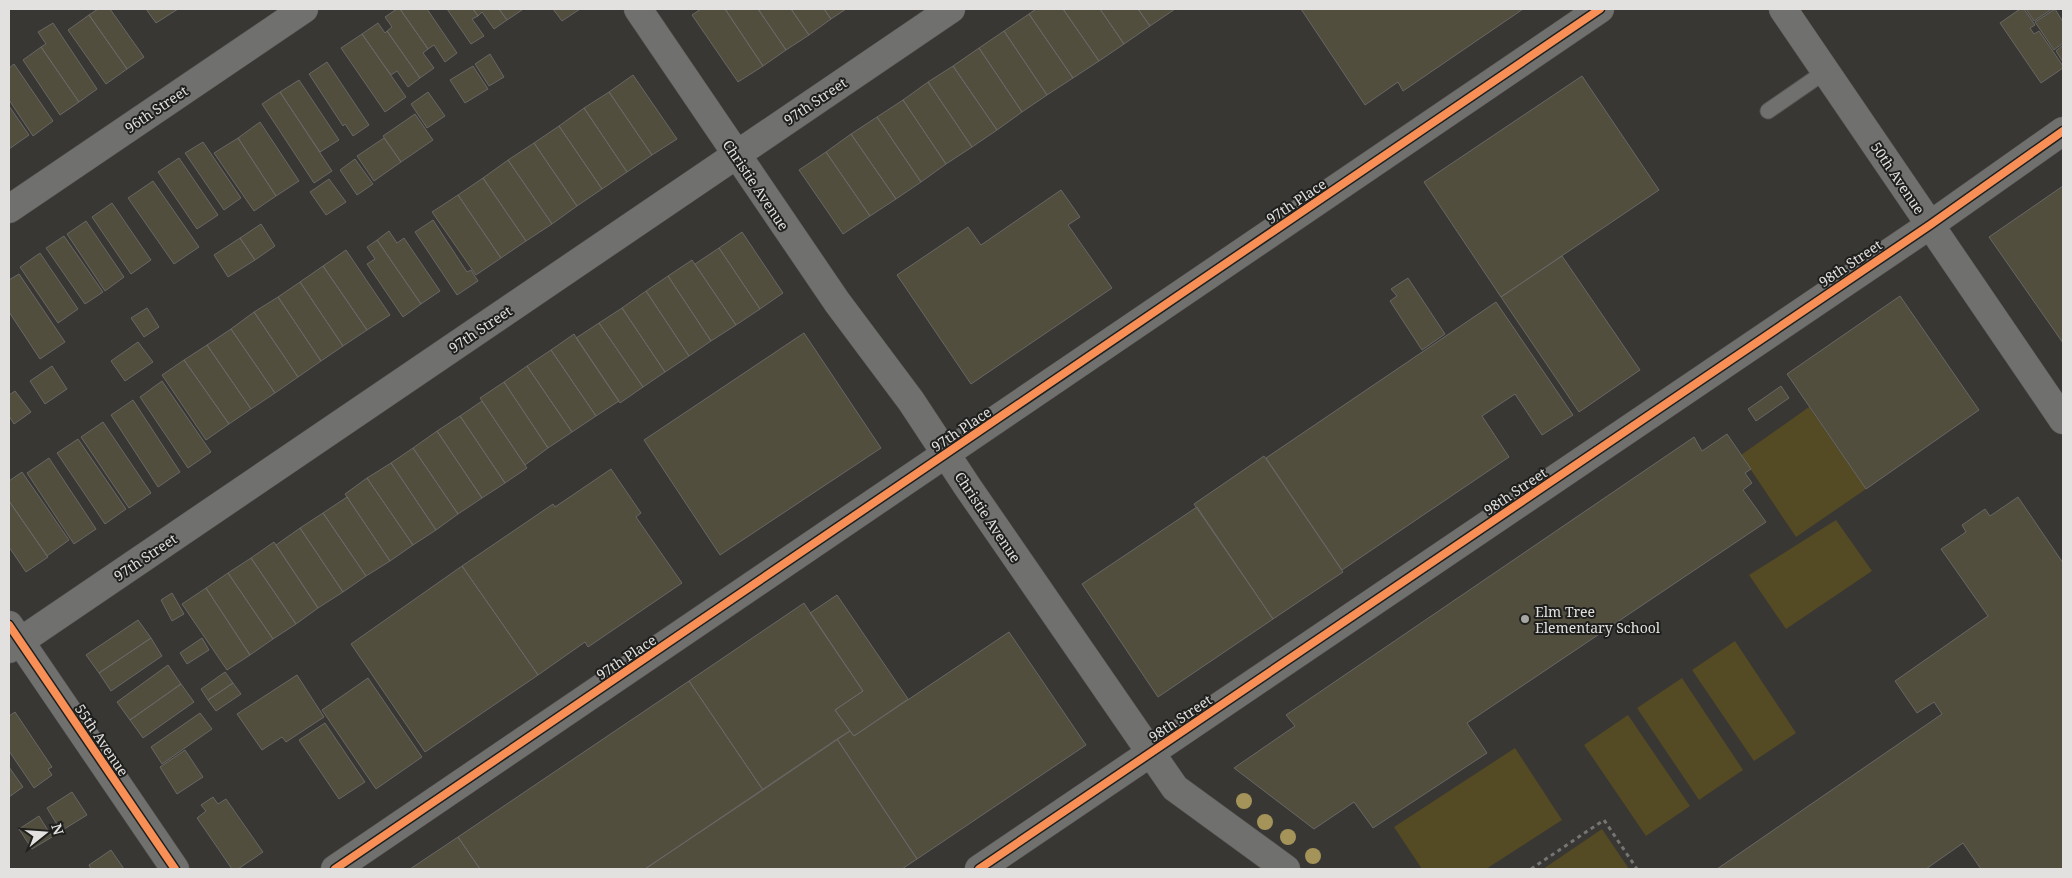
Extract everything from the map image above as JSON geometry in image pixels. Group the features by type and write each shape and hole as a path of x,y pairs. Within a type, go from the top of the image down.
{"street":[{"name":"96th Street","path":"9,209 304,9"},
{"name":"Christie Avenue","path":"638,9 837,302 911,401 946,455 1175,788 1286,869"},
{"name":"97th Street","path":"12,639 951,9"},
{"name":"97th Place","path":"335,869 1600,9"},
{"name":"50th Avenue","path":"1783,9 2063,420"},
{"name":"98th Street","path":"979,869 1930,224 2063,131"},
{"name":"55th Avenue","path":"12,639 175,869"}],"lane":[{"path":"1768,110 1826,71"}],"path":[{"path":"1531,869 1604,820 1636,869"}],"shaded area":[{"path":"1809,407 1866,489 1796,537 1741,455"},
{"path":"1836,520 1872,571 1786,629 1749,575"},
{"path":"1735,641 1796,733 1754,761 1692,670"},
{"path":"1682,678 1743,770 1699,800 1637,708"},
{"path":"1628,715 1690,806 1646,836 1584,745"},
{"path":"1515,748 1562,820 1486,869 1422,869 1394,827"},
{"path":"1602,829 1629,869 1543,869"}],"building":[{"path":"98,9 110,9 144,57 127,69 89,15"},
{"path":"146,9 178,9 156,23"},
{"path":"400,9 428,49 423,53 434,68 420,78 387,31 392,27 385,17"},
{"path":"400,9 427,9 457,53 445,62 434,45 428,49"},
{"path":"447,9 473,9 478,16 472,19 484,36 471,44"},
{"path":"473,9 499,9 507,20 494,29 482,12 478,16"},
{"path":"499,9 521,9 522,10 507,20"},
{"path":"553,9 580,9 562,21"},
{"path":"701,9 725,9 763,66 738,82 692,15"},
{"path":"725,9 758,9 786,50 763,66"},
{"path":"758,9 791,9 809,35 786,50"},
{"path":"791,9 824,9 831,19 809,35"},
{"path":"824,9 846,9 831,19"},
{"path":"1036,9 1063,9 1099,61 1073,78 1029,14"},
{"path":"1063,9 1100,9 1124,44 1099,61"},
{"path":"1100,9 1138,9 1150,26 1124,44"},
{"path":"1138,9 1175,9 1150,26"},
{"path":"1301,9 1523,9 1403,91 1398,82 1365,105"},
{"path":"2020,9 2024,9 2035,25 2030,28 2034,34 2039,31 2063,66 2063,68 2041,83 2000,23"},
{"path":"2026,9 2052,9 2034,21"},
{"path":"2055,9 2063,22 2063,43 2054,50 2035,22"},
{"path":"1029,14 1073,78 1047,95 1004,31"},
{"path":"89,15 127,69 106,84 68,30"},
{"path":"53,23 97,89 79,102 41,47 46,44 38,32"},
{"path":"378,23 385,33 387,31 420,78 408,87 397,71 391,75 362,34"},
{"path":"1004,31 1047,95 1022,112 979,48"},
{"path":"362,34 406,97 385,112 341,48"},
{"path":"2063,45 2063,62 2056,51"},
{"path":"41,47 79,102 60,115 23,60"},
{"path":"979,48 1022,112 997,130 953,66"},
{"path":"490,54 504,77 489,86 475,64"},
{"path":"327,62 369,125 353,136 345,124 343,126 309,74"},
{"path":"14,64 53,121 33,136 9,100 9,68"},
{"path":"473,66 488,89 465,103 450,80"},
{"path":"953,66 997,130 972,147 928,82"},
{"path":"633,75 677,139 652,155 609,92"},
{"path":"1582,76 1659,190 1501,297 1424,182"},
{"path":"299,80 339,140 320,152 280,92"},
{"path":"928,82 972,147 946,164 903,100"},
{"path":"280,92 332,171 314,183 262,104"},
{"path":"428,92 445,116 427,128 411,104"},
{"path":"609,92 652,155 627,172 584,108"},
{"path":"903,100 946,164 921,182 877,117"},
{"path":"9,106 29,135 9,149"},
{"path":"584,108 627,172 602,189 559,126"},
{"path":"415,114 433,140 401,162 383,136"},
{"path":"877,117 921,182 896,199 851,134"},
{"path":"260,122 299,181 276,196 238,138"},
{"path":"559,126 602,189 577,206 534,143"},
{"path":"851,134 896,199 870,216 826,152"},
{"path":"238,138 276,196 254,211 214,153"},
{"path":"384,138 401,162 374,181 357,156"},
{"path":"203,142 241,198 224,210 185,153"},
{"path":"534,143 577,206 552,224 508,160"},
{"path":"826,152 870,216 843,234 799,170"},
{"path":"179,158 218,215 197,229 158,172"},
{"path":"355,159 373,184 357,195 340,170"},
{"path":"508,160 552,224 526,241 483,178"},
{"path":"483,178 526,241 501,258 458,195"},
{"path":"329,179 346,202 326,215 310,192"},
{"path":"153,181 199,247 174,264 128,198"},
{"path":"2063,186 2063,343 1989,237"},
{"path":"1061,190 1080,217 1068,225 1112,288 971,384 897,275 968,227 981,245"},
{"path":"458,195 501,258 476,275 432,212"},
{"path":"112,203 151,260 131,274 92,217"},
{"path":"433,220 467,272 471,270 478,281 457,295 415,232"},
{"path":"86,221 124,277 105,291 67,234"},
{"path":"261,224 275,246 255,260 240,238"},
{"path":"389,231 397,243 404,238 440,291 421,304 377,240"},
{"path":"742,232 783,293 760,309 719,248"},
{"path":"64,236 103,292 85,304 46,248"},
{"path":"240,238 255,260 228,277 214,255"},
{"path":"377,240 421,304 403,317 367,264 375,259 367,247"},
{"path":"719,248 760,309 736,325 695,264"},
{"path":"346,250 390,315 367,330 323,266"},
{"path":"40,253 78,309 58,323 20,267"},
{"path":"1562,256 1640,370 1579,412 1501,297"},
{"path":"692,260 736,325 711,341 668,276"},
{"path":"323,266 367,330 343,346 300,282"},
{"path":"19,274 65,342 40,359 9,312 9,280"},
{"path":"668,276 711,341 689,356 646,291"},
{"path":"1408,278 1445,334 1422,350 1390,301 1397,296 1391,289"},
{"path":"300,282 343,346 321,361 278,297"},
{"path":"646,291 689,356 665,372 622,308"},
{"path":"1900,296 1979,410 1866,489 1787,374"},
{"path":"278,297 321,361 298,377 254,312"},
{"path":"1496,302 1573,415 1542,435 1515,394 1482,416 1509,457 1342,570 1266,458"},
{"path":"147,308 159,327 144,337 131,318"},
{"path":"622,308 665,372 643,387 599,323"},
{"path":"254,312 298,377 275,393 231,329"},
{"path":"599,323 643,387 620,403 576,338"},
{"path":"231,329 275,393 251,409 207,345"},
{"path":"804,333 881,448 720,555 644,440"},
{"path":"574,334 619,401 596,416 551,350"},
{"path":"138,342 153,362 125,381 111,361"},
{"path":"207,345 251,409 229,424 184,360"},
{"path":"551,350 596,416 572,432 527,366"},
{"path":"184,360 229,424 206,440 162,375"},
{"path":"52,366 67,389 45,404 30,381"},
{"path":"527,366 572,432 548,448 504,382"},
{"path":"162,381 211,452 188,468 140,397"},
{"path":"504,382 548,448 525,465 480,398"},
{"path":"1781,386 1789,398 1756,421 1748,409"},
{"path":"15,391 31,412 14,424 9,416 9,395"},
{"path":"133,400 180,472 158,487 111,415"},
{"path":"482,401 527,468 505,483 460,416"},
{"path":"460,416 505,483 482,498 437,431"},
{"path":"103,422 151,493 129,508 81,437"},
{"path":"437,431 482,498 458,514 413,448"},
{"name":"Elm Tree Elementary School","path":"1727,434 1751,469 1745,473 1752,483 1743,490 1766,522 1467,723 1487,753 1373,828 1354,802 1314,829 1234,768 1295,726 1286,715 1694,437 1702,451"},
{"path":"78,439 126,509 105,524 57,453"},
{"path":"413,448 458,514 436,530 391,463"},
{"path":"1264,456 1343,572 1273,619 1194,504"},
{"path":"49,458 96,529 74,544 27,473"},
{"path":"391,463 436,530 413,545 367,478"},
{"path":"611,469 641,513 636,517 682,583 588,647 585,642 538,675 462,566 553,504 555,507"},
{"path":"22,472 69,540 47,556 9,501 9,481"},
{"path":"367,478 413,545 390,561 345,494"},
{"path":"347,497 390,561 366,576 323,513"},
{"path":"2018,497 2063,563 2063,869 1981,869 1963,843 1926,869 1717,869 1942,714 1934,702 1917,713 1895,681 1988,616 1941,549 1966,532 1962,525 1985,509 1990,516"},
{"path":"9,501 48,557 26,572 9,547"},
{"path":"1197,507 1273,619 1158,697 1082,584"},
{"path":"323,513 366,576 343,592 300,528"},
{"path":"300,528 343,592 318,608 276,545"},
{"path":"274,542 318,608 296,624 251,558"},
{"path":"251,558 296,624 273,639 228,573"},
{"path":"462,566 538,675 425,752 351,644"},
{"path":"228,573 273,639 250,655 206,588"},
{"path":"206,588 250,655 227,670 182,604"},
{"path":"172,593 184,614 172,621 161,600"},
{"path":"837,595 908,699 854,736 835,710 863,691 810,613"},
{"path":"804,603 863,691 835,710 850,731 763,790 689,681"},
{"path":"138,620 151,638 99,673 86,655"},
{"path":"1009,632 1086,745 917,859 837,739 850,731 854,736"},
{"path":"151,638 162,656 111,691 99,673"},
{"path":"202,638 209,650 187,664 180,653"},
{"path":"168,665 181,684 130,720 117,702"},
{"path":"225,672 233,683 208,700 201,689"},
{"path":"297,675 324,717 286,742 282,737 262,750 237,714"},
{"path":"368,678 422,757 376,789 322,710"},
{"path":"689,681 763,790 645,869 480,869 458,837"},
{"path":"233,683 241,694 216,711 208,700"},
{"path":"181,684 194,702 143,738 130,720"},
{"path":"15,712 52,767 48,769 52,775 34,788 9,751 9,716"},
{"path":"200,713 212,729 162,764 151,747"},
{"path":"325,723 365,782 339,799 299,740"},
{"path":"837,739 917,859 902,869 645,869"},
{"path":"185,750 203,777 177,794 160,767"},
{"path":"9,767 23,787 9,797"},
{"path":"72,792 87,815 61,831 47,808"},
{"path":"213,797 218,804 226,799 263,852 238,869 232,869 197,818 206,811 201,805"},
{"path":"39,816 52,837 32,849 19,829"},
{"path":"458,837 480,869 410,869"},
{"path":"111,850 124,869 91,869 89,865"}],"cycle path":[{"path":"335,869 1600,9"},
{"path":"979,869 1930,225 2063,131"},
{"path":"9,625 175,869"}],"place":[{"name":"Elm Tree Elementary School","path":"1525,619"}]}
